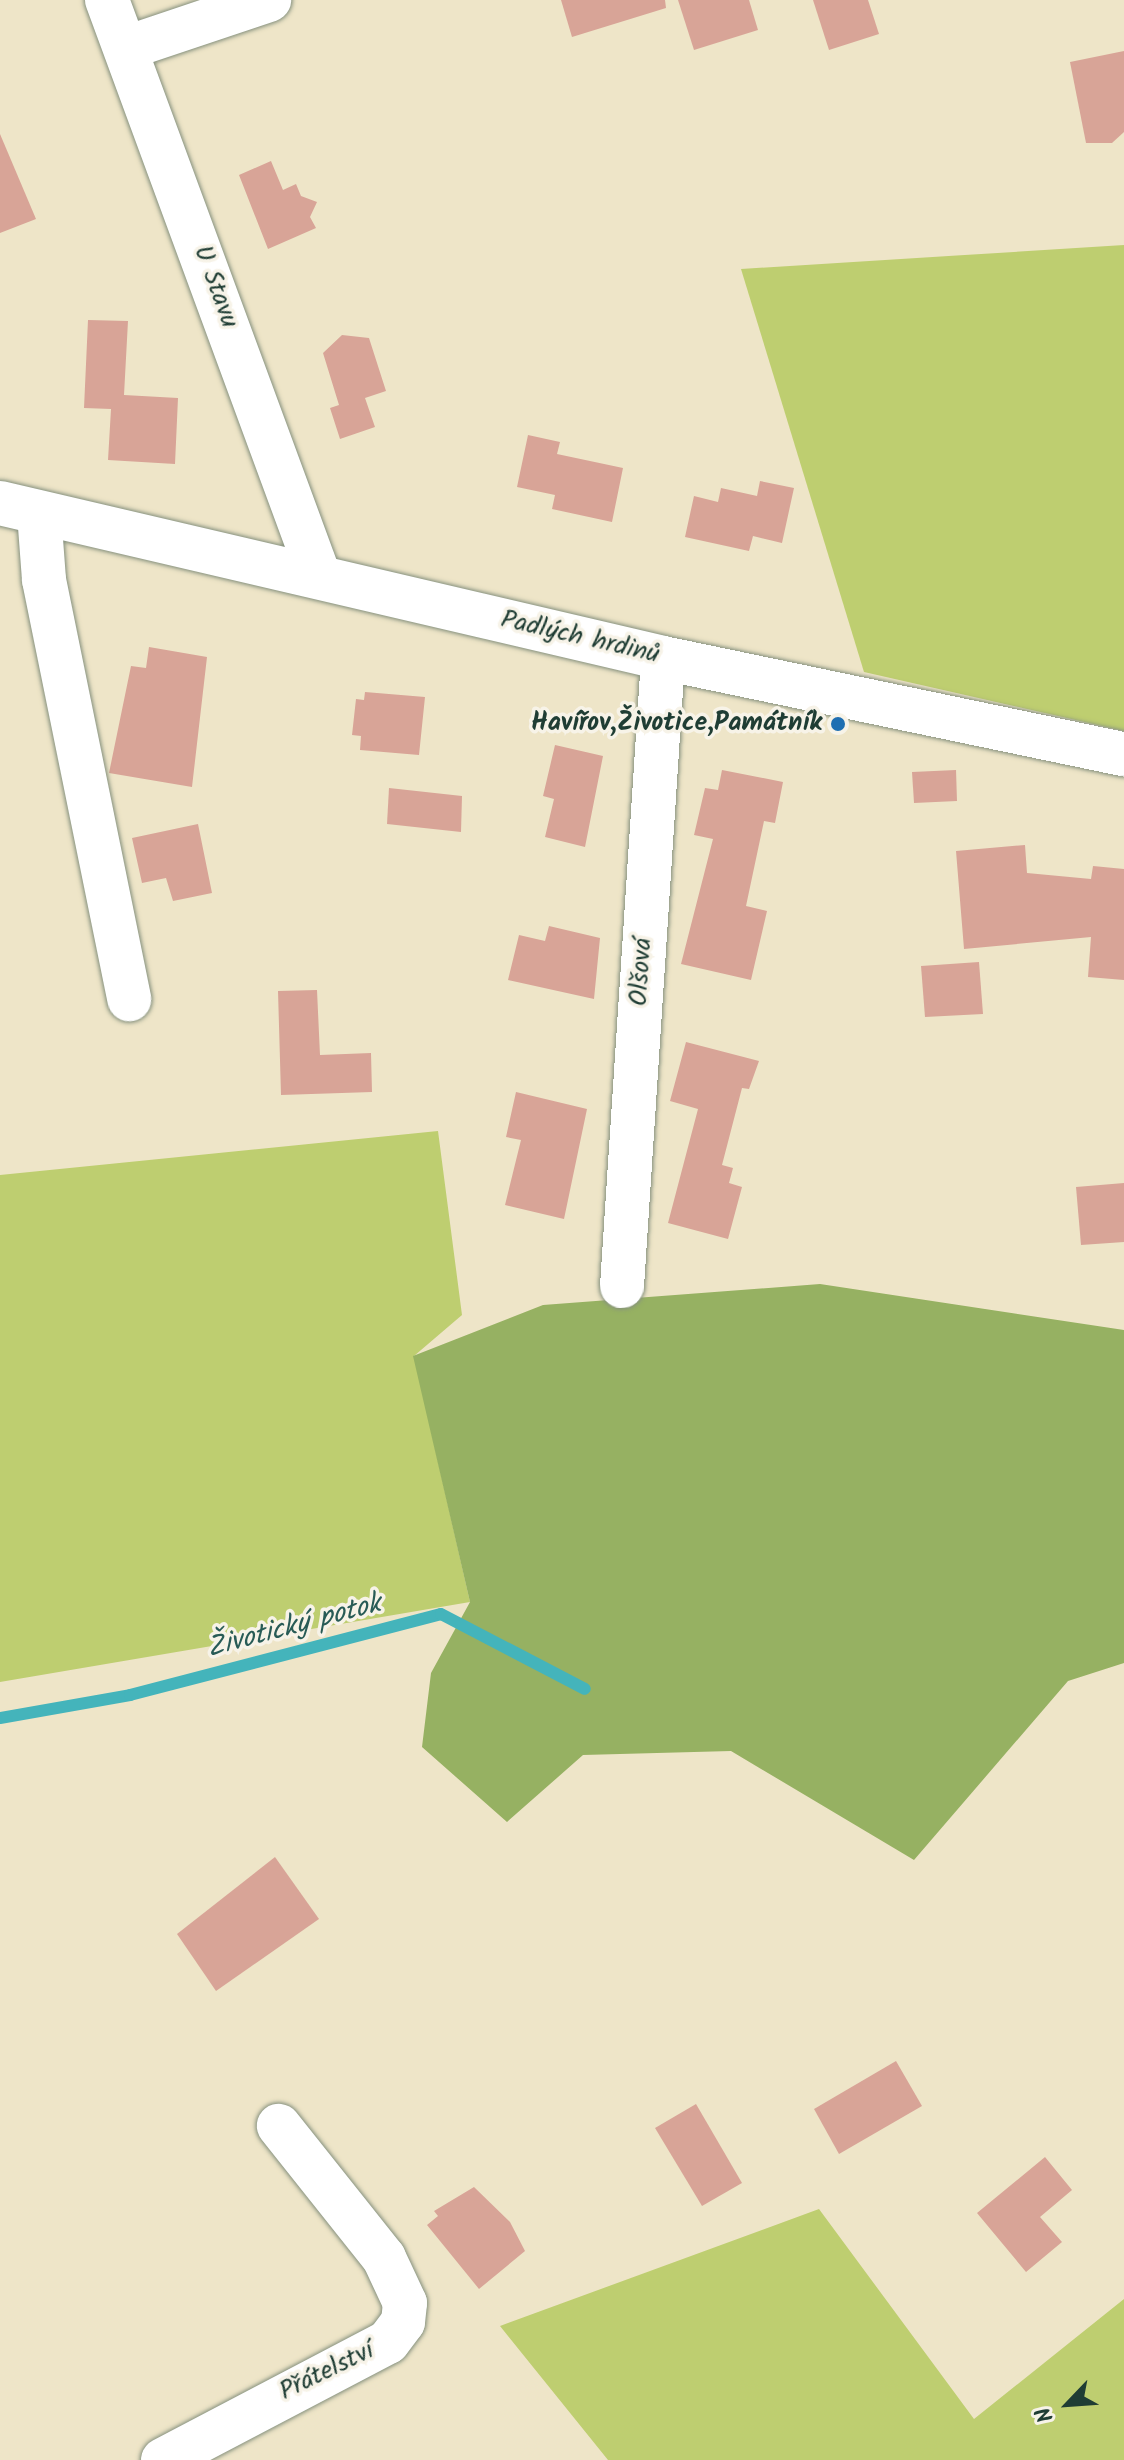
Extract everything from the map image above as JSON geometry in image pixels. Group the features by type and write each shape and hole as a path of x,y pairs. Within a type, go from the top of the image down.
{"street":[{"name":"U Stavu","path":"107,0 129,47 319,576"},
{"path":"129,47 269,0"},
{"name":"Padlých hrdinů","path":"20,508 663,658 1124,754"},
{"name":"Padlých hrdinů","path":"20,508 44,580 129,999"},
{"name":"Olšová","path":"622,1286 663,658"},
{"name":"Přátelství","path":"163,2460 388,2342 403,2322 405,2303 384,2258 279,2126"}],"green space":[{"path":"1124,245 1124,731 864,672 741,269"},
{"path":"438,1131 462,1315 414,1356 470,1602 0,1682 0,1175"},
{"path":"820,1284 1124,1330 1124,1663 1068,1681 914,1860 731,1751 583,1755 507,1822 422,1747 431,1673 470,1602 413,1356 543,1305"},
{"path":"819,2209 974,2419 1124,2299 1124,2460 608,2460 500,2326"}],"building":[{"path":"561,0 665,0 666,8 572,37"},
{"path":"678,0 749,0 758,30 694,50"},
{"path":"813,0 868,0 879,34 829,50"},
{"path":"1124,51 1124,132 1112,143 1086,143 1070,62"},
{"path":"0,134 36,219 0,233"},
{"path":"271,161 283,190 296,184 301,196 317,202 310,217 316,228 268,249 239,175"},
{"path":"88,320 128,321 124,395 178,398 175,464 108,460 111,409 84,408"},
{"path":"342,335 369,338 386,391 365,398 375,427 340,439 330,408 339,405 323,353"},
{"path":"528,435 560,442 557,454 623,468 612,522 552,509 555,495 517,487"},
{"path":"760,481 794,488 782,543 753,536 749,551 685,537 694,496 718,502 721,488 757,496"},
{"path":"149,647 207,657 192,787 109,773 131,666 146,668"},
{"path":"365,692 425,697 419,755 360,750 361,736 352,735 356,699 364,700"},
{"path":"555,745 603,756 585,847 545,837 554,799 543,796"},
{"path":"722,770 783,782 775,823 764,821 746,906 767,911 751,980 681,964 713,839 694,835 705,788 718,790"},
{"path":"956,770 957,801 914,803 912,772"},
{"path":"389,788 462,796 461,832 387,824"},
{"path":"198,824 212,893 173,901 166,878 142,883 132,838"},
{"path":"1025,845 1027,873 1091,879 1093,866 1124,869 1124,980 1088,977 1091,937 964,949 956,851"},
{"path":"549,926 600,938 594,999 508,980 519,935 545,941"},
{"path":"979,962 983,1014 925,1017 921,966"},
{"path":"317,990 320,1055 371,1053 372,1092 281,1095 278,991"},
{"path":"686,1042 759,1061 749,1089 742,1088 722,1165 733,1168 729,1183 742,1187 728,1239 668,1223 698,1109 670,1101"},
{"path":"516,1092 587,1109 564,1219 505,1205 521,1140 506,1137"},
{"path":"1124,1183 1124,1242 1081,1245 1076,1187"},
{"path":"275,1857 319,1919 216,1991 177,1934"},
{"path":"896,2061 922,2106 839,2154 814,2109"},
{"path":"696,2104 742,2183 702,2206 655,2128"},
{"path":"1045,2157 1072,2190 1040,2217 1062,2242 1026,2272 977,2213"},
{"path":"474,2187 510,2222 525,2251 479,2289 427,2225 438,2216 434,2211"}],"waterway":[{"name":"Životický potok","path":"0,1718 130,1695 441,1614 585,1689"}],"place":[{"name":"Havířov,Životice,Památník","path":"838,724"}]}
